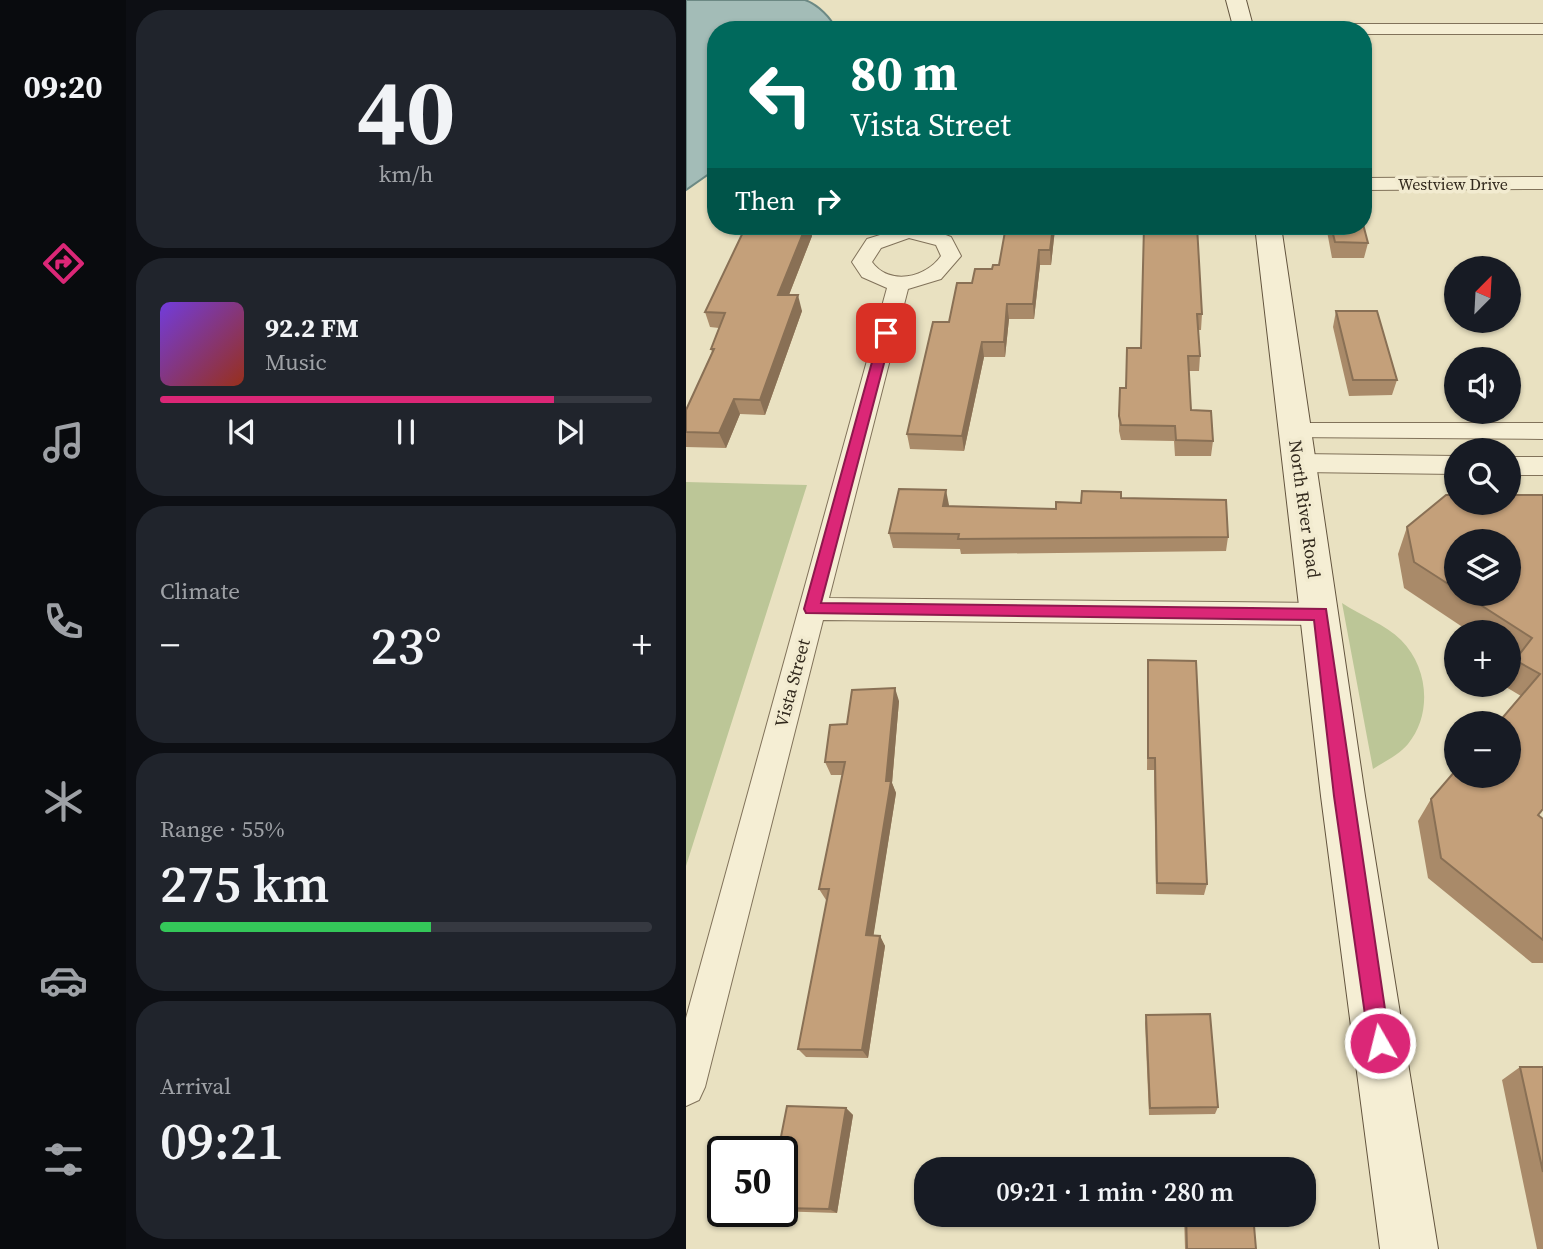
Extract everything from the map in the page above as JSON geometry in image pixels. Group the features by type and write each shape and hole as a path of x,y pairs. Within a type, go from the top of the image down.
{"main road":[{"path":"1236,0 1242,21"},
{"name":"North River Road","path":"1270,235 1343,796 1409,1249"}],"street":[{"path":"1372,29 1543,29"},
{"name":"Westview Drive","path":"1372,184 1543,183"},
{"name":"Vista Street","path":"686,1087 899,283"},
{"path":"1297,447 1543,431"},
{"path":"1297,447 1444,464"},
{"path":"1521,466 1543,466"},
{"path":"812,609 1321,614"}],"green space":[{"path":"686,482 807,485 686,866"},
{"path":"1342,603 1401,640 1410,651 1422,678 1424,706 1416,732 1401,751 1373,769"}],"water":[{"path":"686,0 805,0 824,12 831,21 707,21 707,175 686,190"}],"building":[{"path":"742,235 802,235 778,295 798,295 760,400 734,399 719,433 686,432 686,410 714,349 711,349 725,313 705,312"},
{"path":"1004,235 1052,235 1050,250 1039,250 1033,304 1007,304 1004,342 982,342 962,436 907,434 933,322 949,322 957,283 972,283 975,269 992,269 993,265 999,265"},
{"path":"1144,235 1198,235 1202,314 1197,314 1200,356 1188,356 1191,410 1211,411 1213,441 1176,440 1175,426 1121,425 1120,388 1126,388 1127,348 1141,348"},
{"path":"1333,235 1366,235 1368,243 1335,242"},
{"path":"1336,311 1377,311 1397,380 1353,380"},
{"path":"899,489 946,490 943,506 1056,509 1056,502 1081,503 1082,491 1121,492 1121,498 1226,500 1228,537 958,539 959,534 889,533"},
{"path":"1521,495 1543,495 1543,809 1538,815 1543,819 1543,940 1441,858 1431,799 1444,784 1444,788 1521,788 1521,711 1508,711 1540,674 1521,663 1521,652 1532,638 1521,631 1521,620 1504,620 1482,606 1521,606 1521,529 1444,529 1444,581 1414,562 1407,527 1444,497 1444,515 1521,515"},
{"path":"1148,660 1196,661 1207,884 1157,883 1155,758 1148,758"},
{"path":"895,688 886,781 891,781 866,935 880,936 862,1050 798,1049 829,889 819,889 845,762 825,762 830,725 847,724 852,690"},
{"path":"1210,1014 1218,1107 1150,1108 1146,1015"},
{"path":"1520,1067 1543,1067 1543,1172"},
{"path":"787,1106 846,1108 829,1209 798,1208 798,1136 781,1136"},
{"path":"1186,1227 1254,1227 1256,1249 1187,1249"}],"route":[{"path":"886,333 812,609 1321,614 1343,796 1380,1043"}]}
